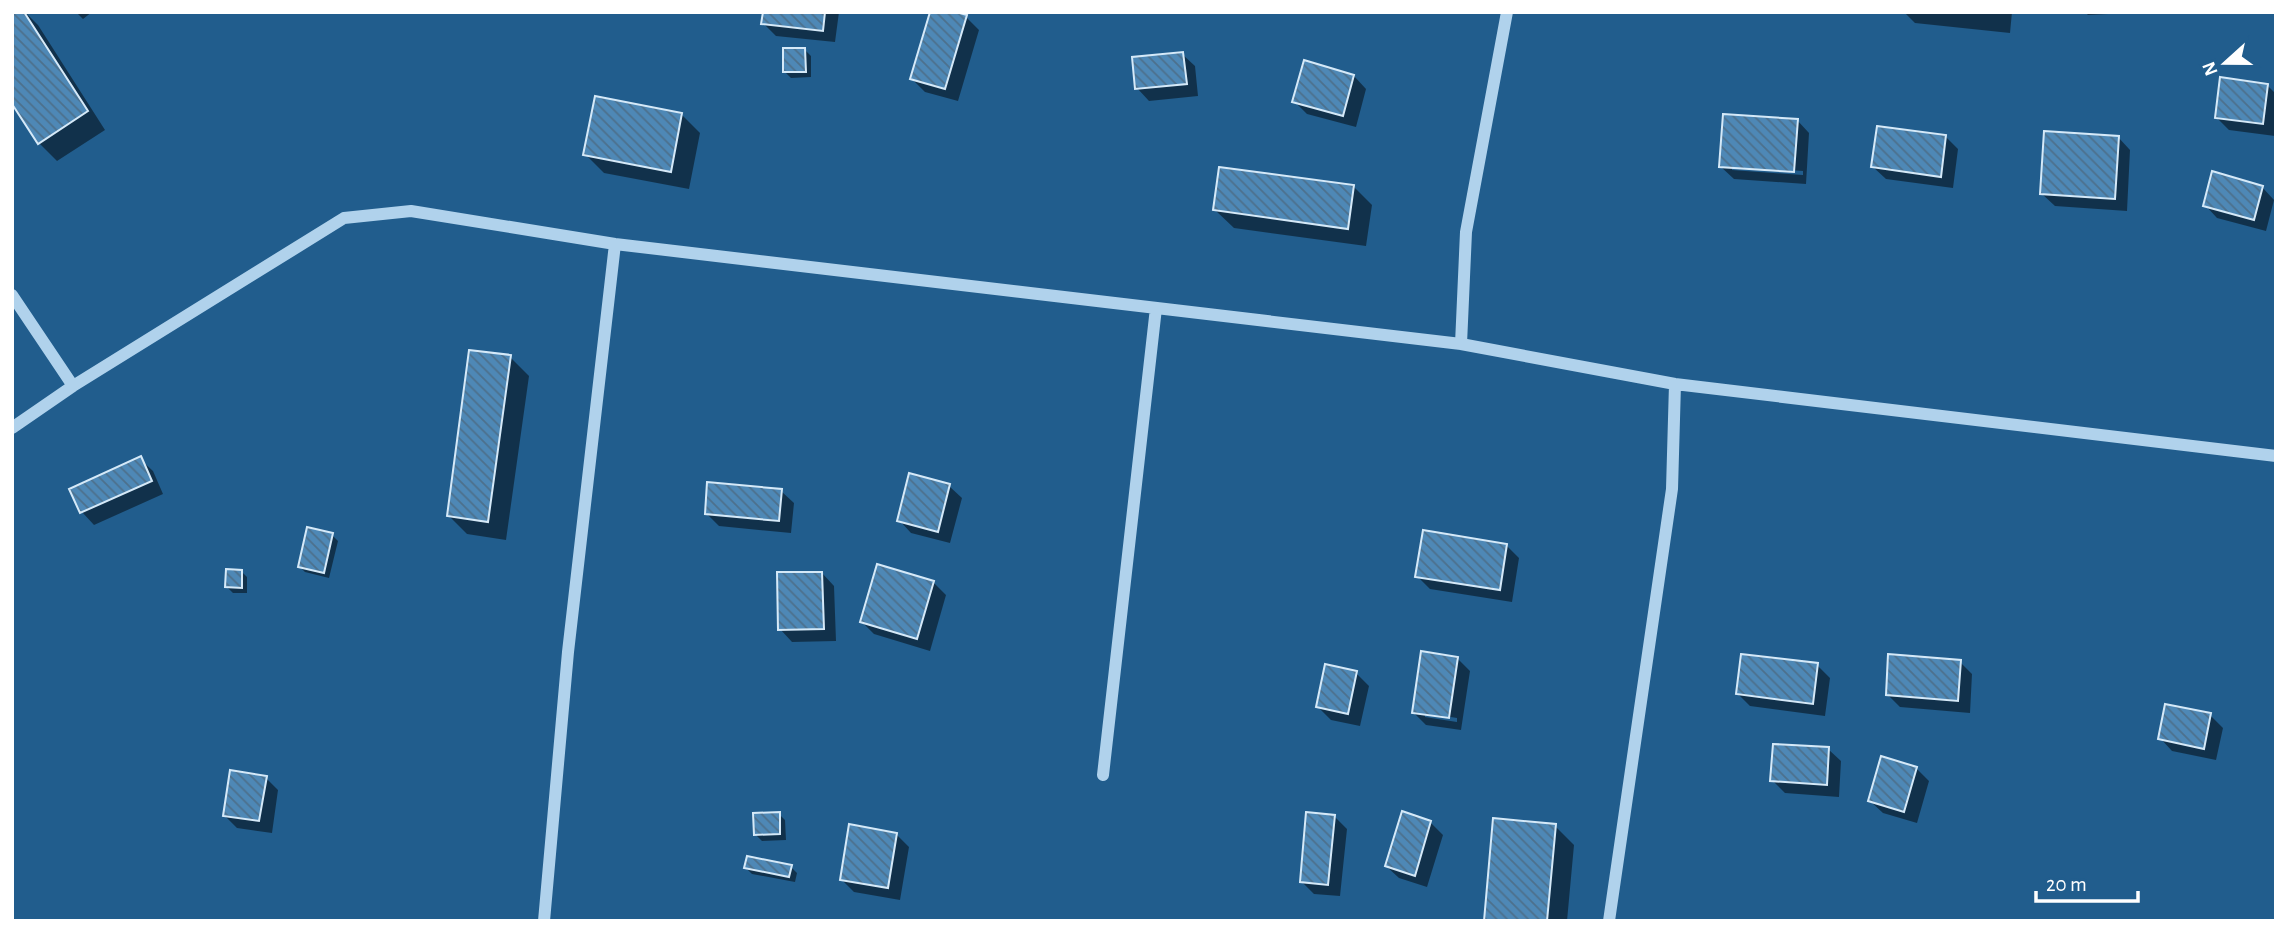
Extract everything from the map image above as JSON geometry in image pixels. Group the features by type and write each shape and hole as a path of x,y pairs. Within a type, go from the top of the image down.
{"street":[{"path":"1461,344 1466,232 1507,12"},
{"path":"12,428 73,386 344,218 411,211 615,244 1461,344 1675,384 2276,456"},
{"path":"544,921 569,639 615,244"},
{"path":"12,295 73,386"},
{"path":"1103,775 1157,308"},
{"path":"1609,921 1672,489 1675,384"}],"building":[{"path":"12,12 24,12 88,111 38,144 12,104"},
{"path":"763,12 825,12 823,31 761,24"},
{"path":"930,12 956,12 967,15 945,89 910,79"},
{"path":"783,48 805,48 806,72 783,72"},
{"path":"1183,52 1187,84 1135,89 1132,57"},
{"path":"1304,60 1354,75 1343,116 1292,102"},
{"path":"2220,77 2268,84 2263,124 2215,118"},
{"path":"595,96 682,113 671,172 583,155"},
{"path":"1723,114 1798,119 1794,172 1719,167"},
{"path":"1877,126 1946,135 1941,177 1871,167"},
{"path":"2044,131 2119,136 2115,199 2040,194"},
{"path":"1219,167 1354,185 1348,229 1213,210"},
{"path":"2212,171 2263,186 2254,220 2203,206"},
{"path":"469,350 511,355 488,522 447,516"},
{"path":"141,456 152,481 80,513 69,489"},
{"path":"909,473 950,484 938,532 897,521"},
{"path":"707,482 782,489 779,521 705,514"},
{"path":"307,527 333,533 324,573 298,567"},
{"path":"1423,530 1507,544 1500,590 1415,577"},
{"path":"877,564 934,581 917,639 860,622"},
{"path":"226,569 242,570 242,588 225,587"},
{"path":"777,572 822,572 824,629 778,630"},
{"path":"1421,651 1458,657 1449,718 1412,713"},
{"path":"1741,654 1818,663 1813,704 1736,694"},
{"path":"1888,654 1961,660 1958,701 1886,695"},
{"path":"1325,664 1357,671 1348,714 1316,707"},
{"path":"2165,704 2211,713 2204,749 2158,739"},
{"path":"1773,744 1829,747 1827,785 1770,781"},
{"path":"1881,756 1917,767 1904,812 1868,801"},
{"path":"230,770 267,776 259,821 223,816"},
{"path":"1402,811 1431,821 1415,876 1385,866"},
{"path":"780,812 780,834 754,835 753,813"},
{"path":"1306,812 1335,815 1328,885 1300,882"},
{"path":"1493,818 1556,824 1547,921 1484,921"},
{"path":"849,824 897,833 888,888 840,880"},
{"path":"747,856 792,865 789,877 744,868"}]}
